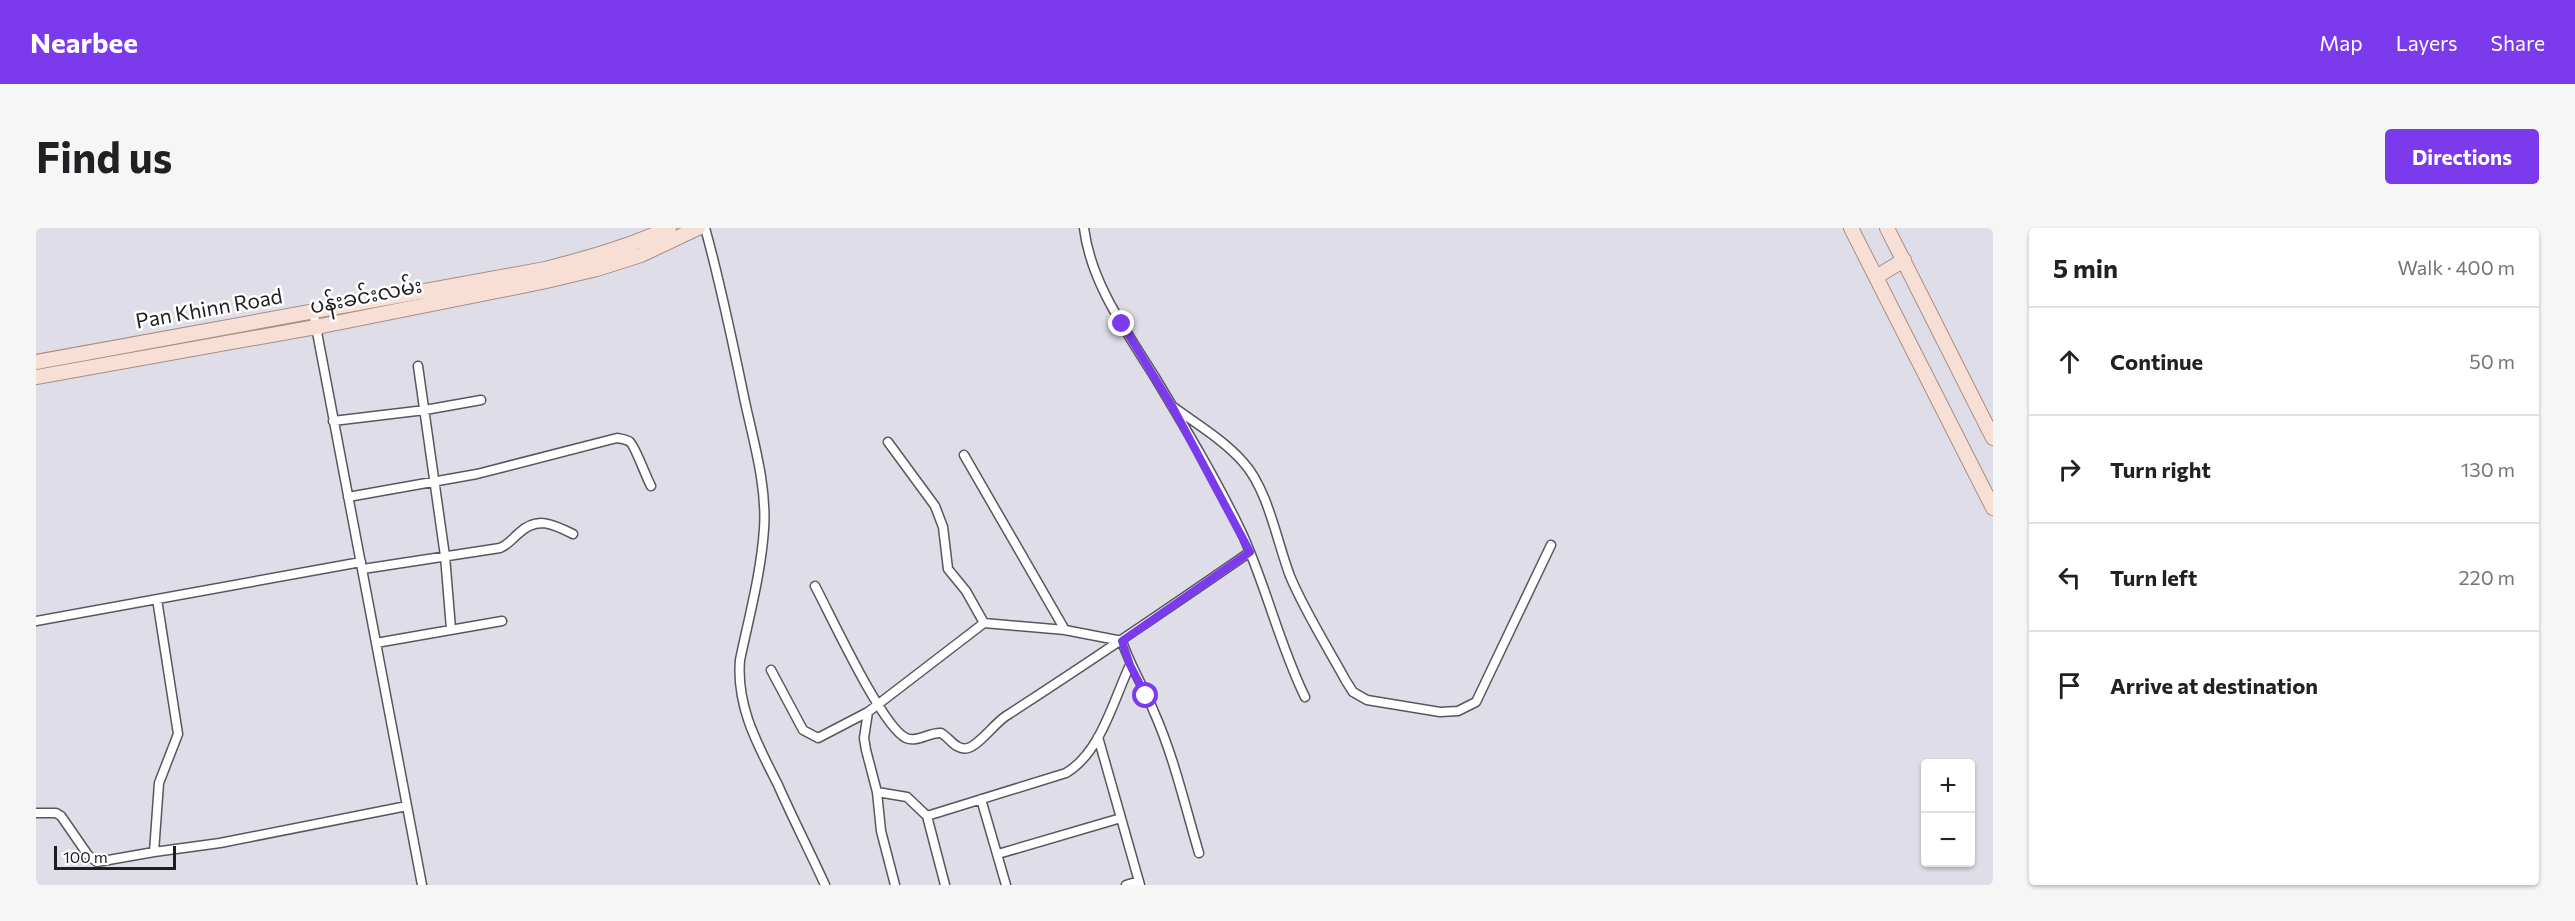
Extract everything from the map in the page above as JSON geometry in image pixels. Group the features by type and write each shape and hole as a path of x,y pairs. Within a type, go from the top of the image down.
{"main road":[{"name":"Pan Khinn Road","path":"36,362 545,268 640,242 669,228"},
{"name":"ပန်းခင်းလမ်း","path":"36,377 316,327 597,269 640,255 698,228"},
{"path":"1851,228 1993,508"},
{"path":"1887,228 1993,438"},
{"path":"1876,277 1904,260"}],"street":[{"path":"705,228 736,359 764,503 762,550 740,660 742,703 752,731 825,885"},
{"path":"1084,228 1094,271 1110,303 1172,406 1250,552 1293,672 1305,697"},
{"path":"313,311 422,885"},
{"path":"418,366 436,483 451,629"},
{"path":"333,421 425,410 481,400"},
{"path":"1172,406 1245,463 1258,488 1304,606 1353,692 1366,700 1440,712 1458,711 1476,702 1551,545"},
{"path":"348,497 436,483 616,438 632,444 640,467 651,486"},
{"path":"888,442 935,506 943,527 948,569 966,591 984,623"},
{"path":"964,455 1065,630"},
{"path":"36,621 362,565 500,548 511,542 521,530 539,522 547,522 573,534"},
{"path":"815,586 878,705 901,735 914,740 941,733 960,748 968,748 996,722 1122,641 1250,552"},
{"path":"153,852 159,783 178,734 157,599"},
{"path":"376,643 502,621"},
{"path":"771,670 803,730 818,738 868,712 984,623 1065,630 1122,641"},
{"path":"1122,641 1130,665 1154,711 1165,740 1199,853"},
{"path":"927,816 1066,773 1079,765 1098,737 1130,665"},
{"path":"868,712 864,738 877,792 881,831 895,885"},
{"path":"1098,737 1140,883 1126,885"},
{"path":"877,792 908,797 927,816 945,885"},
{"path":"981,799 1006,885"},
{"path":"36,813 56,813 60,816 88,855 97,862 220,843 407,806"},
{"path":"998,854 1121,818"}],"route":[{"path":"1122,324 1172,406 1250,552 1122,641 1130,665 1146,696"}]}
